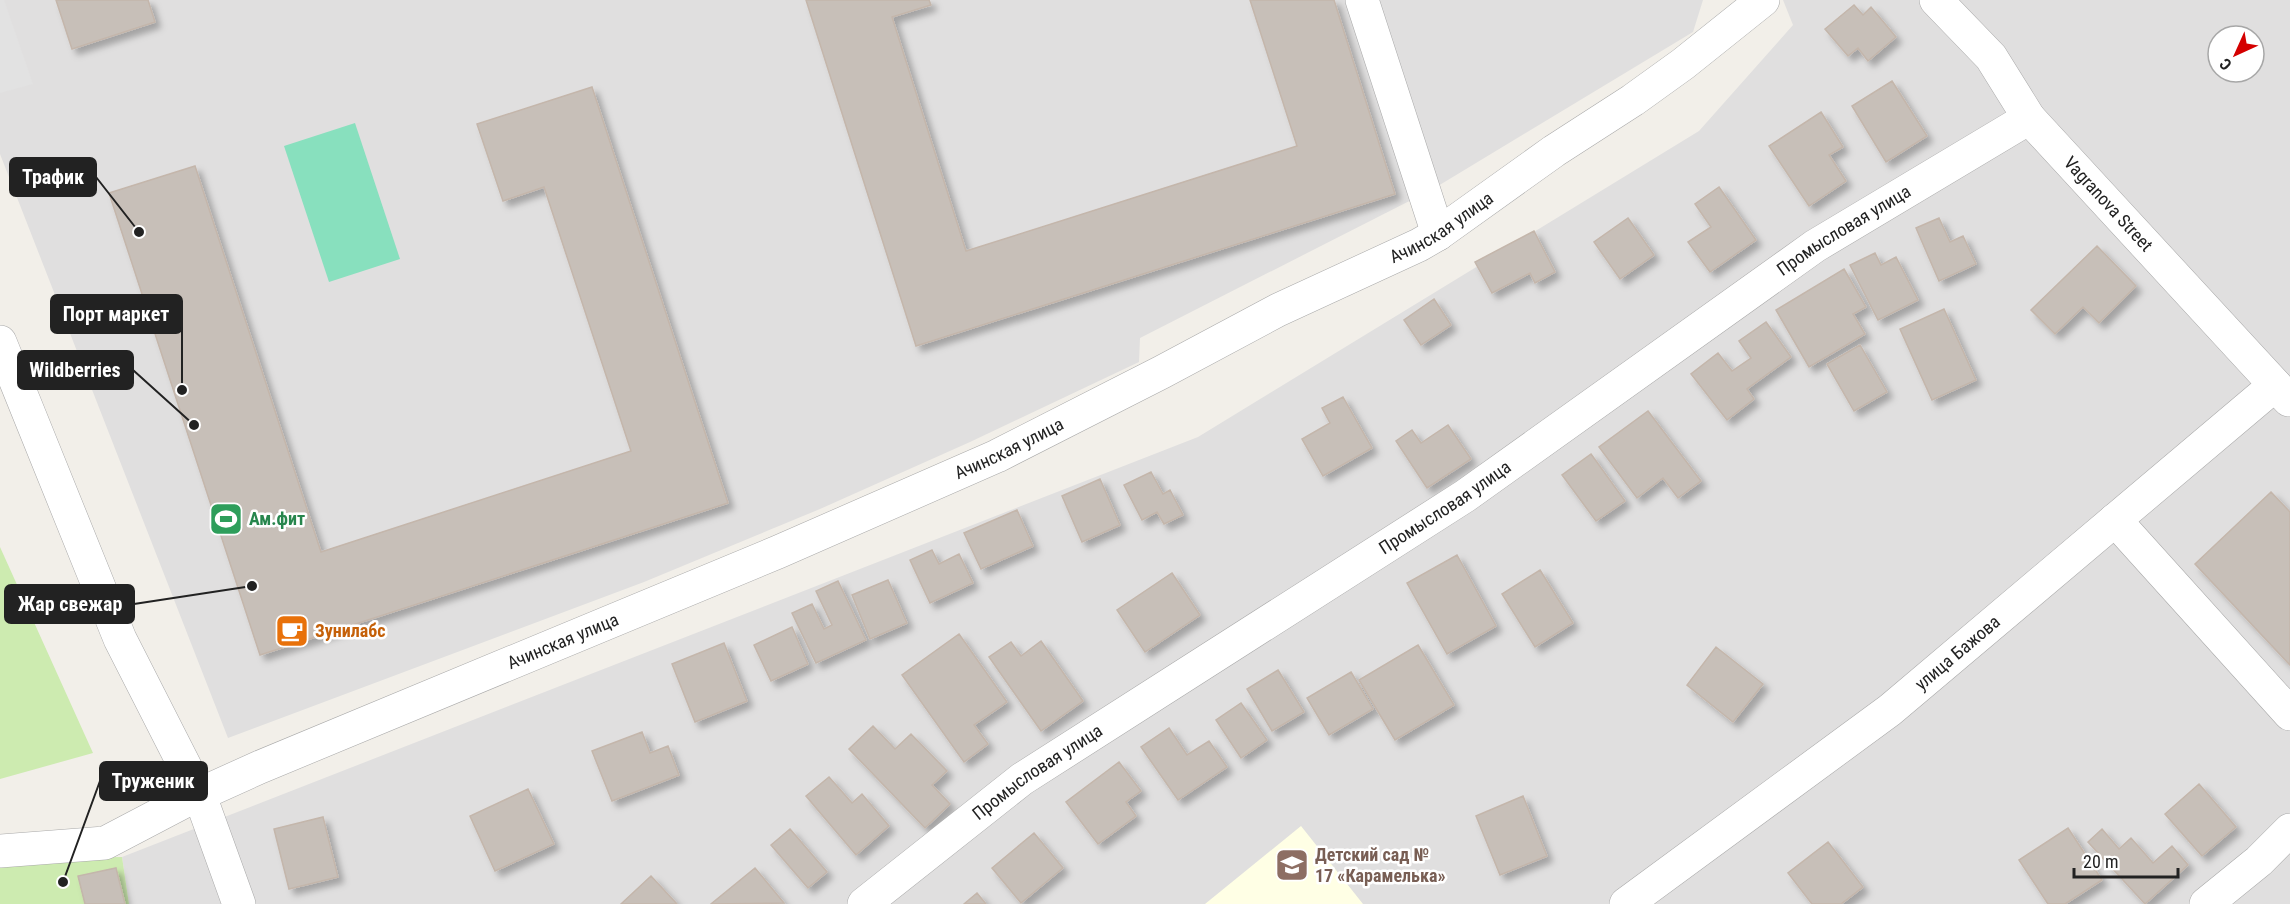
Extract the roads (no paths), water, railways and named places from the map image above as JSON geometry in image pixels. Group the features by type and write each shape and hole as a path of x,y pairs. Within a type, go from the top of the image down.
{"street":[{"path":"1362,0 1438,234"},
{"name":"Ачинская улица","path":"0,851 105,843 260,767 767,557 997,456 1278,310 1438,234 1554,151 1658,82 1763,0"},
{"name":"Vagranova Street","path":"1936,0 1991,57 2029,118 2282,393"},
{"name":"Промысловая улица","path":"864,904 1022,779 1465,496 1815,246 2029,118"},
{"path":"0,342 120,639 200,796 239,904"},
{"name":"улица Бажова","path":"1626,904 1890,710 2115,520 2282,393"},
{"path":"2115,520 2290,714"},
{"path":"2206,904 2259,861 2290,830"}],"place":[{"name":"Трафик","path":"139,232"},
{"name":"Порт маркет","path":"182,390"},
{"name":"Wildberries","path":"194,425"},
{"name":"Ам.фит","path":"226,519"},
{"name":"Жар свежар","path":"252,586"},
{"name":"Зунилабс","path":"292,631"},
{"name":"Детский сад № 17 «Карамелька»","path":"1292,865"},
{"name":"Труженик","path":"63,882"}]}
